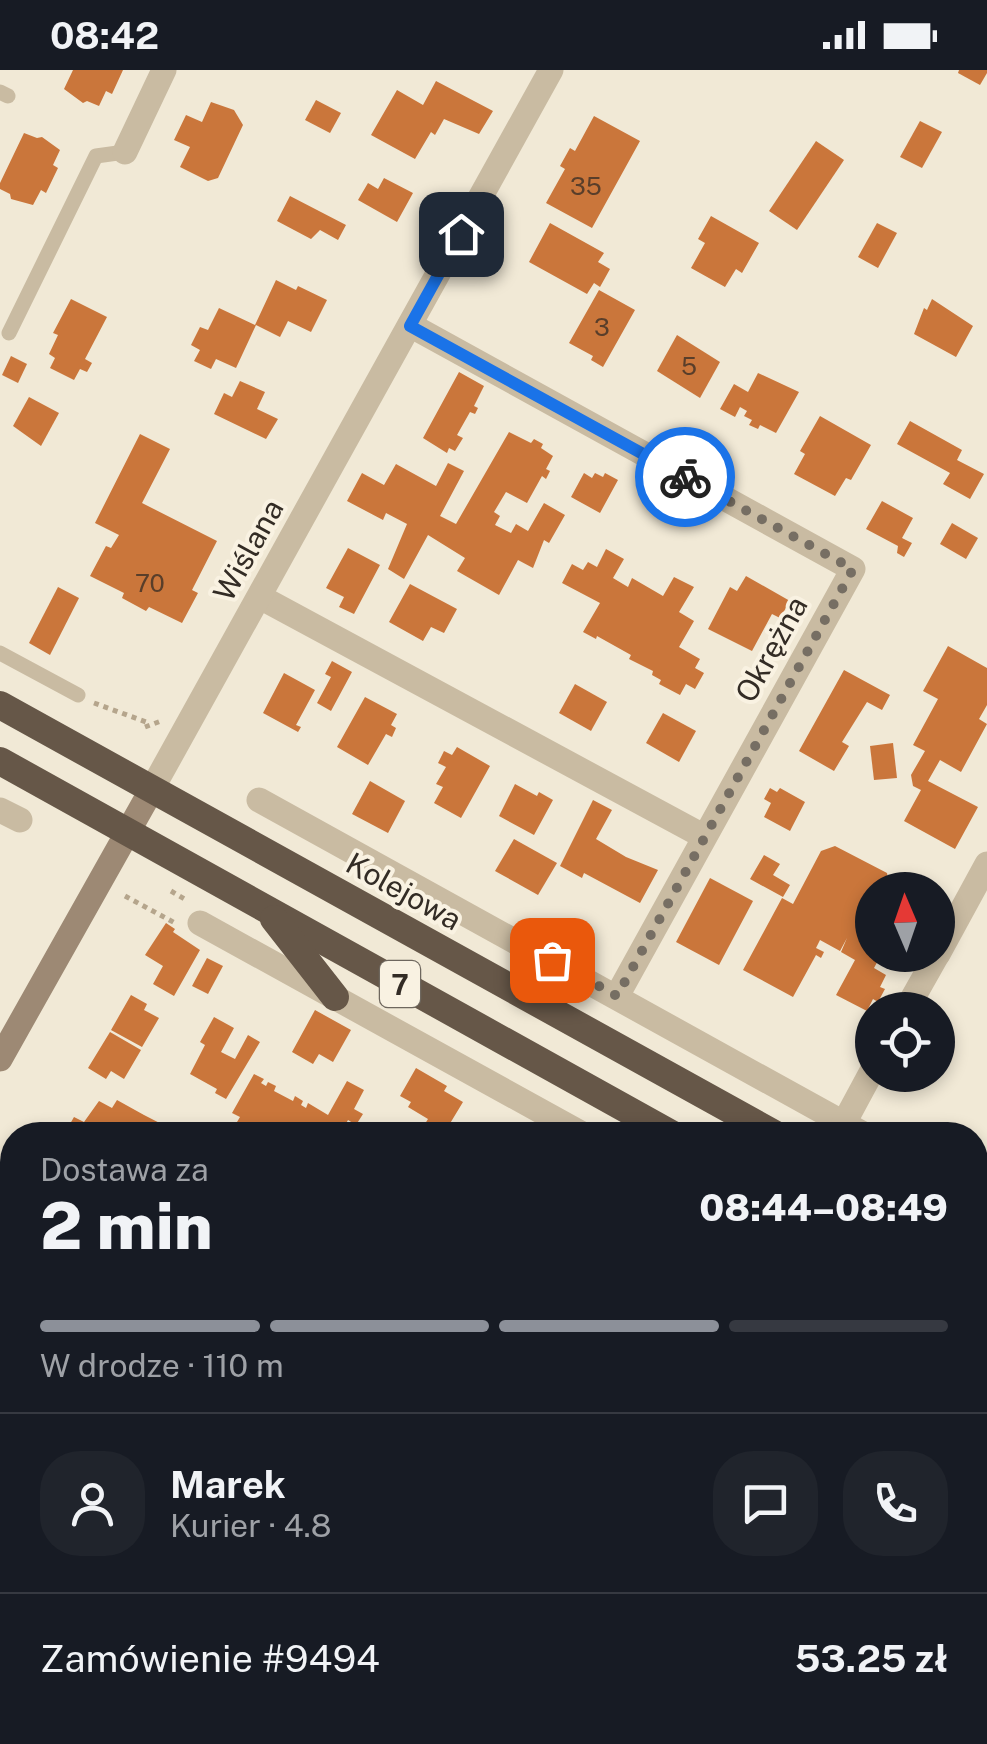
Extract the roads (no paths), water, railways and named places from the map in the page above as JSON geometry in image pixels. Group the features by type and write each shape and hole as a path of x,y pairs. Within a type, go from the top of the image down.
{"highway":[{"path":"0,687 10,710"},
{"name":"Kolejowa","path":"10,710 753,1122"},
{"name":"7","path":"0,761 650,1122"},
{"path":"267,910 335,998"}],"main road":[{"name":"Wiślana","path":"0,1059 152,789"}],"street":[{"path":"125,152 164,70"},
{"name":"Wiślana","path":"152,789 551,70"},
{"name":"Okrężna","path":"410,326 853,569 617,996"},
{"path":"260,597 703,836"},
{"name":"Kolejowa","path":"259,800 842,1122"},
{"path":"955,922 987,864"},
{"path":"200,923 560,1122"},
{"path":"856,1122 865,1092"}],"lane":[{"path":"9,333 96,156 125,152"},
{"path":"0,653 78,695"}]}
